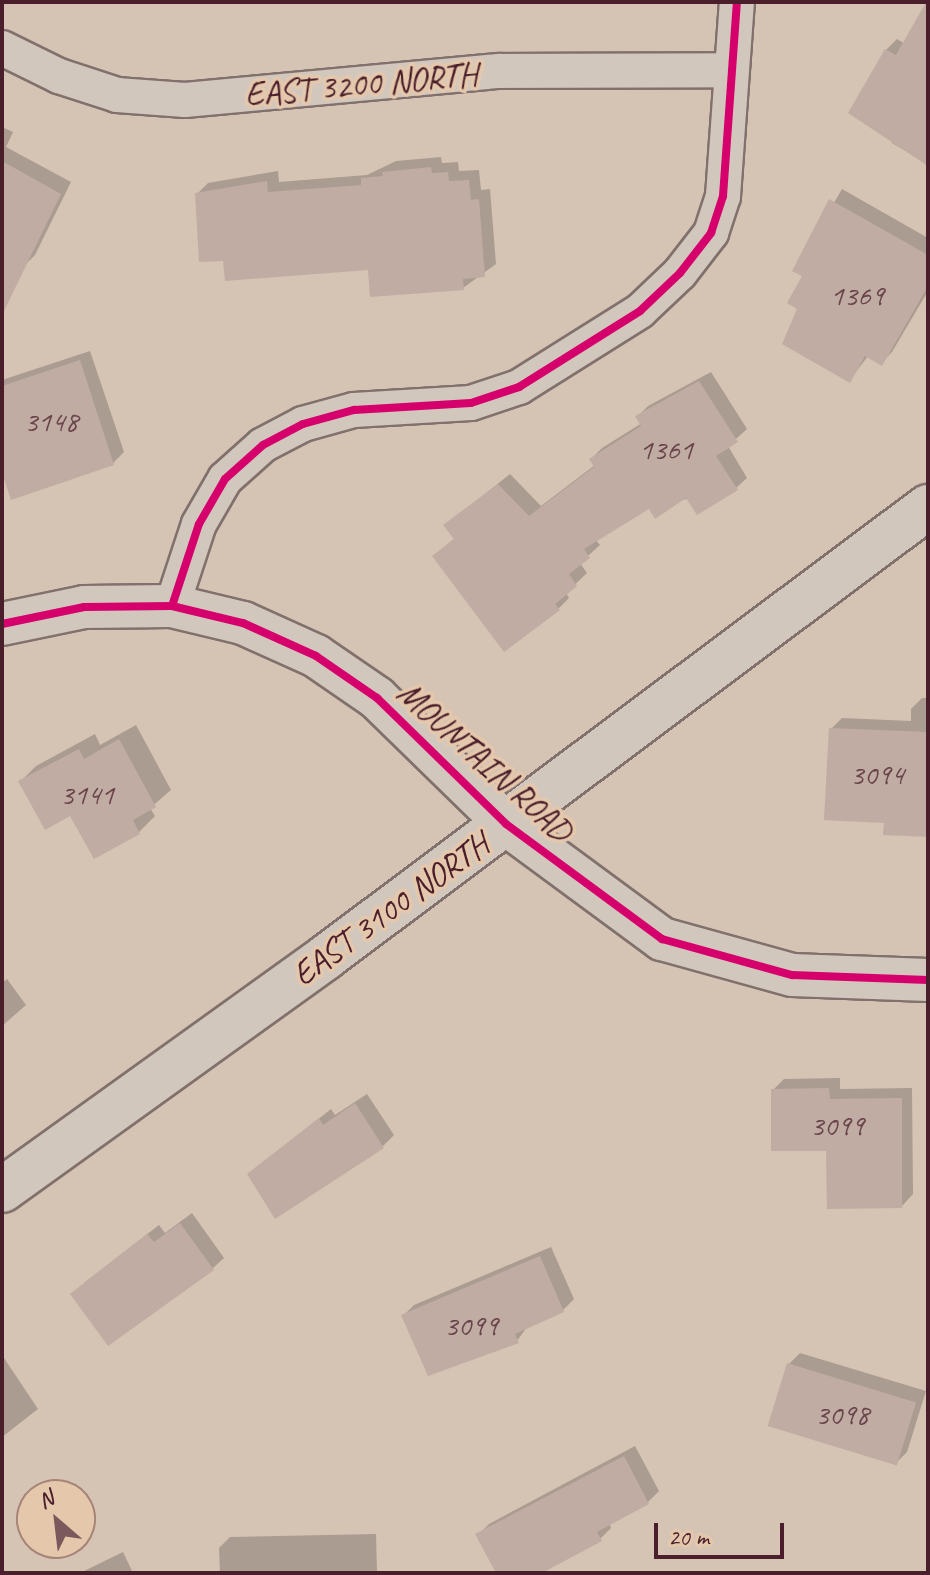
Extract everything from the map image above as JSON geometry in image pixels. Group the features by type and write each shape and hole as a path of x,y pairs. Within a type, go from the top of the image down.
{"main road":[{"name":"EAST 3100 NORTH","path":"2,1190 506,824 928,507"}],"street":[{"path":"172,606 199,524 225,479 263,445 303,424 354,410 471,403 519,387 640,311 680,273 711,233 723,196 737,2"},
{"name":"EAST 3200 NORTH","path":"2,48 59,76 117,95 185,100 500,71 731,70"},
{"name":"MOUNTAIN ROAD","path":"2,624 84,607 172,606 243,623 316,656 377,698 506,824 662,939 792,975 928,980"}],"building":[{"path":"926,2 928,166 848,113 885,49 896,55"},
{"path":"2,161 61,194 2,315"},
{"path":"431,167 432,173 448,172 449,181 469,180 471,200 479,199 485,277 463,279 464,290 370,297 368,270 225,281 223,261 199,262 195,193 267,181 268,192 361,185 361,178 383,176 382,172"},
{"path":"829,199 928,255 928,286 882,366 865,356 850,383 782,344 797,309 787,303 802,276 792,271"},
{"path":"80,360 114,465 11,500 2,472 2,386"},
{"path":"699,381 738,442 716,456 738,490 697,515 686,498 655,519 649,509 584,549 590,558 569,574 577,586 555,604 560,610 504,652 432,556 454,539 443,525 498,484 529,516 594,467 589,459 641,426 635,416"},
{"path":"829,728 928,732 928,837 883,835 884,823 824,820"},
{"path":"119,739 156,807 133,820 140,834 94,859 70,816 45,830 18,781 79,749 84,759"},
{"path":"829,1088 830,1099 902,1098 902,1208 827,1209 826,1151 771,1151 771,1089"},
{"path":"355,1103 384,1148 275,1219 247,1174 319,1118 323,1125"},
{"path":"180,1223 214,1270 108,1346 70,1294 147,1234 154,1242"},
{"path":"540,1256 564,1312 515,1334 519,1343 428,1376 401,1315"},
{"path":"787,1363 916,1402 897,1466 768,1426"},
{"path":"624,1456 649,1504 597,1532 602,1541 542,1573 496,1573 475,1534"}],"cycle path":[{"path":"172,606 199,524 225,479 263,445 303,424 354,410 471,403 519,387 640,311 680,273 711,233 723,196 737,2"},
{"path":"2,624 84,607 172,606 243,623 316,656 377,698 506,824 662,939 792,975 928,980"}]}
